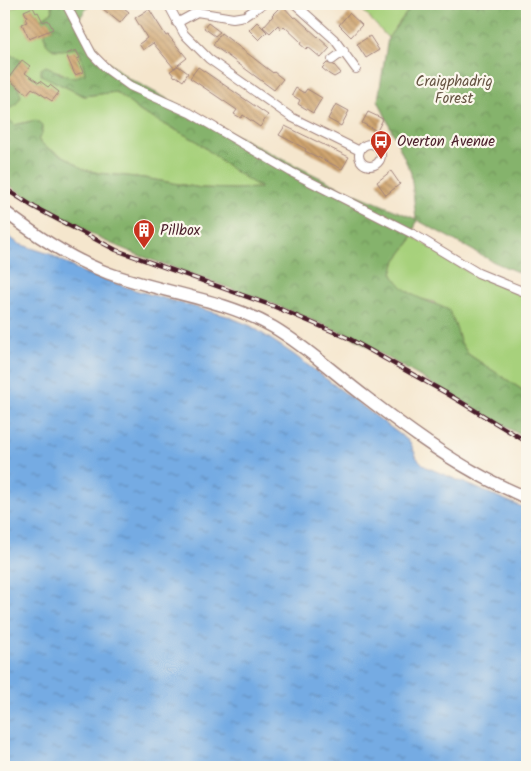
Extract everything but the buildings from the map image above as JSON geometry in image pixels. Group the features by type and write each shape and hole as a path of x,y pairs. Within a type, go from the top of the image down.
{"main road":[{"path":"4,211 65,253 107,273 214,302 250,315 274,328 297,343 393,418 439,450 476,474 527,498"}],"street":[{"path":"66,4 92,54 108,70 130,86 190,114 291,172 415,235 478,273 527,293"},
{"path":"168,4 184,34 209,59 276,108 360,150"},
{"path":"177,23 197,12 240,18 263,4"},
{"path":"295,4 334,39 356,69"},
{"path":"332,60 344,51"}],"green space":[{"path":"20,4 51,4 53,11 40,20 53,50 76,48 80,52 85,73 71,77 58,71 53,81 84,96 116,92 141,112 195,140 233,170 262,188 201,188 83,169 69,159 47,148 38,140 42,133 31,121 15,125 9,120 8,110 16,104 20,60 4,54 4,12"},
{"name":"Craigphadrig Forest","path":"51,4 90,4 79,19 103,58 128,78 262,149 341,188 416,219 411,173 378,100 388,38 413,4 527,4 527,276 494,262 417,220 410,242 396,260 392,273 398,282 410,293 449,310 460,341 468,354 527,393 527,439 350,336 271,303 138,255 105,241 47,210 4,182 4,54 16,57 25,65 18,87 21,96 16,104 8,110 9,120 15,125 36,120 42,125 42,133 38,140 47,148 69,159 83,169 201,188 261,188 233,170 195,140 141,112 116,92 84,96 41,75 41,69 46,66 70,77 85,73 80,52 76,48 59,50 50,48 47,44 40,20 53,11"},
{"path":"357,4 413,4 388,38"},
{"path":"412,236 468,272 527,297 527,393 468,354 460,341 456,327 434,302 417,298 399,285 392,273 396,260 410,242"}],"water":[{"path":"4,228 11,238 19,244 50,254 82,272 138,291 227,316 251,326 293,354 410,442 417,458 426,467 527,509 527,767 4,767"}],"railway":[{"path":"4,188 34,207 116,250 273,306 348,338 446,393 527,442"}],"place":[{"name":"Overton Avenue","path":"381,160"},
{"name":"Pillbox","path":"144,249"}]}
